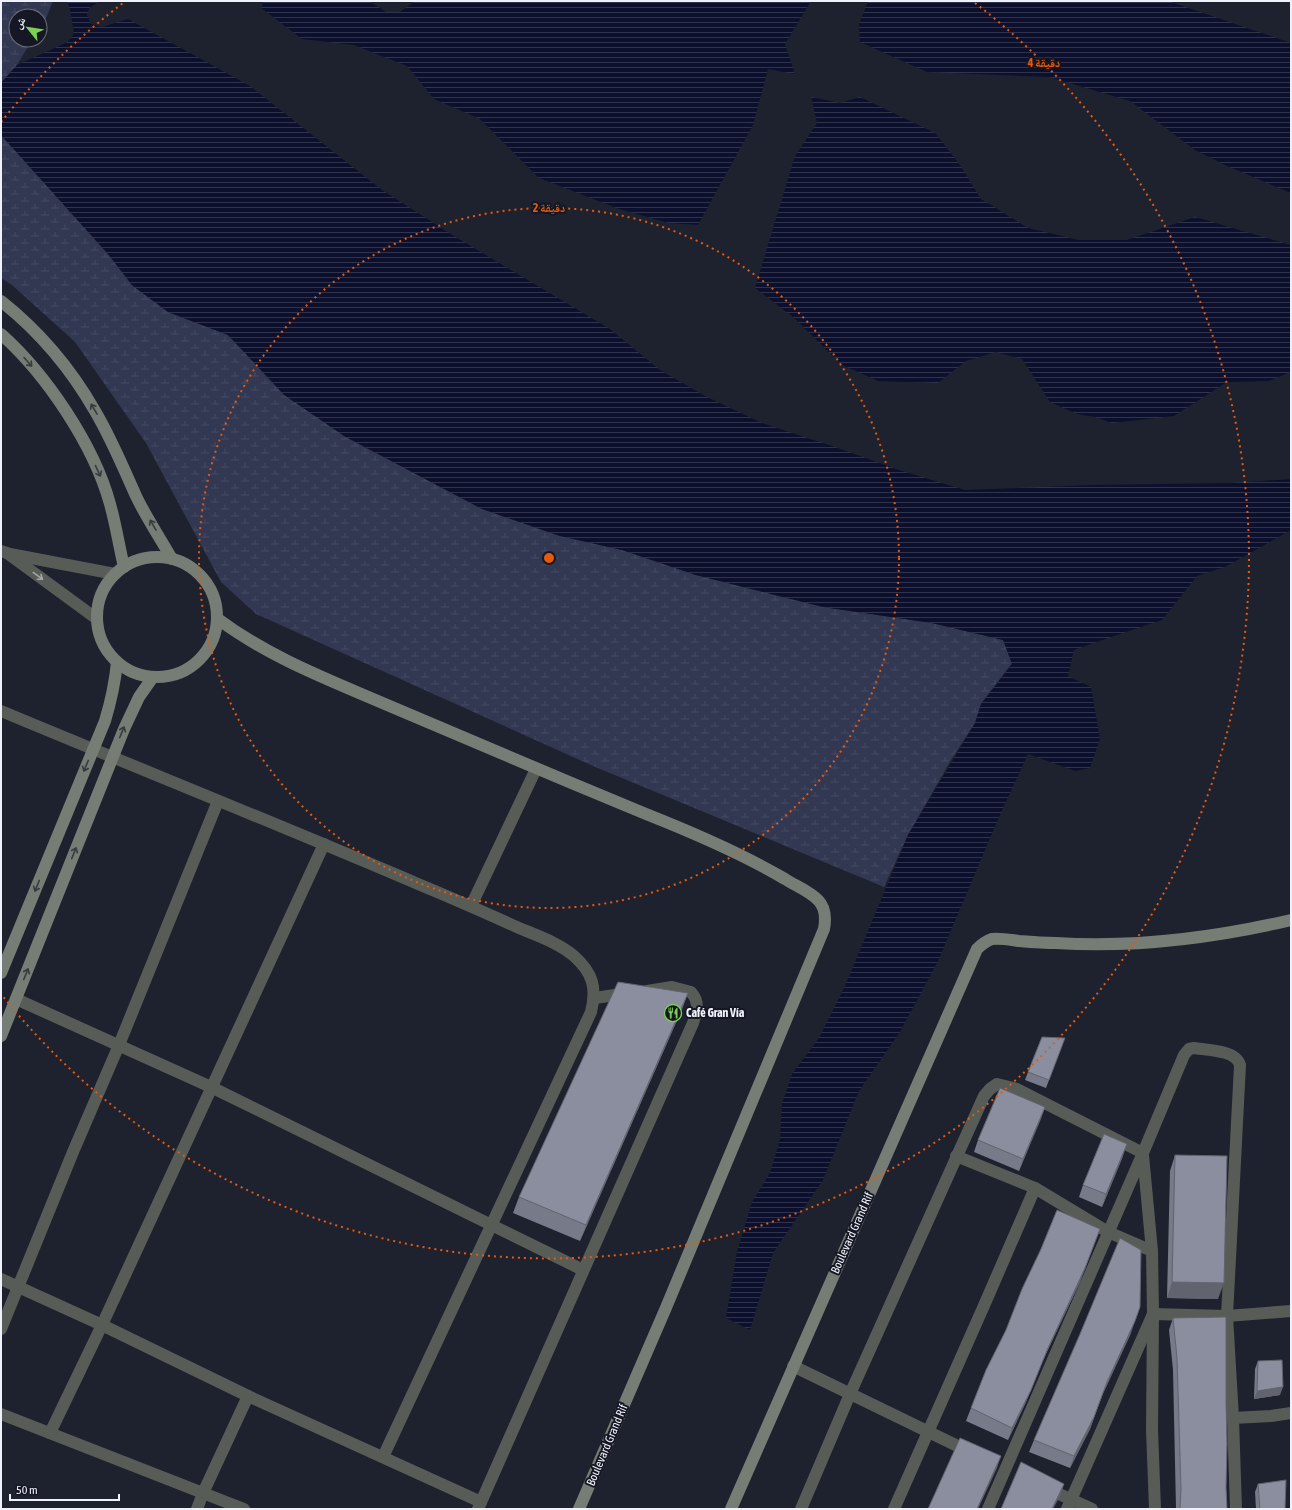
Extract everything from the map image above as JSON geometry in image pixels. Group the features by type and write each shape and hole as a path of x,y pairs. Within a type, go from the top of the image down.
{"main road":[{"path":"1,301 16,313 34,331 58,357 79,385 108,434 136,497 172,558"},
{"path":"1,334 39,374 64,408 86,446 101,478 110,504 119,570"},
{"path":"155,557 172,558 187,564 199,574 209,586 215,600 218,619 212,642 196,663 183,672 168,676 153,677 140,675 127,670 116,662 104,645 100,635 97,619 101,595 107,584 119,570 139,560 155,557"},
{"name":"Boulevard Grand Rif","path":"218,619 255,643 300,667 536,770 710,841 759,865 812,895 823,906 826,913 826,921 811,960 665,1310 579,1509"},
{"path":"1,973 111,703 115,682 116,662"},
{"path":"1,1036 124,729 139,697 153,677"},
{"name":"Boulevard Grand Rif","path":"730,1509 972,957 977,949 983,943 991,939 1090,944 1149,942 1209,936 1291,920"}],"street":[{"path":"4,552 119,570"},
{"path":"4,552 97,619"},
{"path":"1,711 471,906 566,950 576,958 590,976 594,987 595,998 591,1012 383,1457"},
{"path":"471,906 536,770"},
{"path":"1,1329 218,801"},
{"path":"50,1433 102,1325 324,844"},
{"path":"1,1279 102,1325 248,1396 383,1457 479,1506 697,1011 697,1002 691,992 672,987 595,998"},
{"path":"16,998 211,1087 583,1270"},
{"path":"988,1509 1002,1467 1108,1232 1186,1052 1189,1049 1194,1048 1227,1053 1237,1058 1240,1065 1226,1316 1233,1418 1236,1509"},
{"path":"801,1509 850,1394 956,1156 984,1096 990,1089 997,1084 1010,1086 1143,1153"},
{"path":"1143,1153 1152,1251 1152,1430 1155,1509"},
{"path":"956,1156 1034,1188 1108,1232 1152,1251"},
{"path":"894,1509 1034,1188"},
{"path":"1153,1314 1226,1316 1291,1310"},
{"path":"1069,1504 1153,1314"},
{"path":"793,1366 984,1459"},
{"path":"198,1509 203,1493 248,1396"},
{"path":"1233,1418 1271,1416 1291,1413"},
{"path":"1,1414 244,1509"},
{"path":"1002,1467 1018,1475"},
{"path":"1038,1484 1069,1504 1092,1509"}],"green space":[{"path":"1,1 53,1 48,14 48,8 8,8 8,48 27,48 17,65 1,83"},
{"path":"1,135 108,254 132,285 168,312 228,335 245,352 344,436 482,509 560,536 622,550 696,575 823,607 932,623 1003,640 1012,663 981,704 975,723 951,760 908,835 884,887 593,766 256,614 221,582 146,443 75,342 12,285 1,278"}],"shaded area":[{"path":"67,1 100,1 89,8 87,15 91,24 102,27 128,19 250,86 382,190 454,236 610,329 660,370 705,396 762,423 899,470 965,490 1092,485 1230,483 1291,479 1291,530 1225,567 1197,576 1162,620 1074,650 1068,676 1091,687 1100,739 1090,768 1075,771 1028,754 999,817 938,961 900,1032 859,1091 823,1180 773,1253 750,1330 726,1318 737,1252 752,1202 770,1173 780,1140 782,1104 792,1074 819,1038 845,986 908,835 975,723 981,704 1012,664 1003,640 932,623 823,607 696,575 622,550 560,536 482,509 344,436 284,395 228,335 168,312 132,285 108,254 1,135 1,83 17,65 68,42 74,33 70,9"},
{"path":"264,1 369,1 386,12 400,12 415,1 811,1 785,44 795,74 768,69 753,125 698,225 669,223 619,209 539,178 480,119 434,99 407,66 354,45 302,39 261,8"},
{"path":"868,1 1168,1 1291,43 1291,193 1227,166 1195,150 1130,101 1049,77 927,72 860,42 859,24"},
{"path":"811,97 840,103 860,97 935,133 960,165 981,199 1028,228 1079,240 1127,240 1195,217 1291,245 1291,372 1269,381 1227,382 1174,416 1112,423 1095,417 1077,414 1050,402 1022,359 996,352 966,361 938,383 878,381 842,365 793,317 755,288 795,156 817,123"}],"building":[{"path":"618,982 688,993 586,1225 519,1197"},
{"path":"1042,1037 1065,1038 1049,1080 1028,1072"},
{"path":"1000,1088 1045,1107 1023,1159 978,1140"},
{"path":"1104,1134 1127,1144 1106,1194 1083,1185"},
{"path":"1175,1155 1227,1156 1224,1283 1172,1282"},
{"path":"1057,1210 1100,1229 1085,1268 1048,1348 1031,1390 1012,1428 971,1408 986,1370 1006,1330 1022,1289"},
{"path":"1120,1238 1141,1250 1140,1307 1107,1382 1094,1417 1074,1456 1034,1440"},
{"path":"1226,1317 1227,1509 1180,1509 1181,1489 1177,1358 1173,1318"},
{"path":"1282,1360 1283,1387 1257,1391 1258,1361"},
{"path":"960,1438 1001,1456 977,1509 928,1509"},
{"path":"1021,1462 1064,1484 1052,1509 1001,1509"},
{"path":"1286,1480 1285,1509 1260,1509 1258,1484"}],"place":[{"name":"Café Gran Vía","path":"673,1013"}]}
